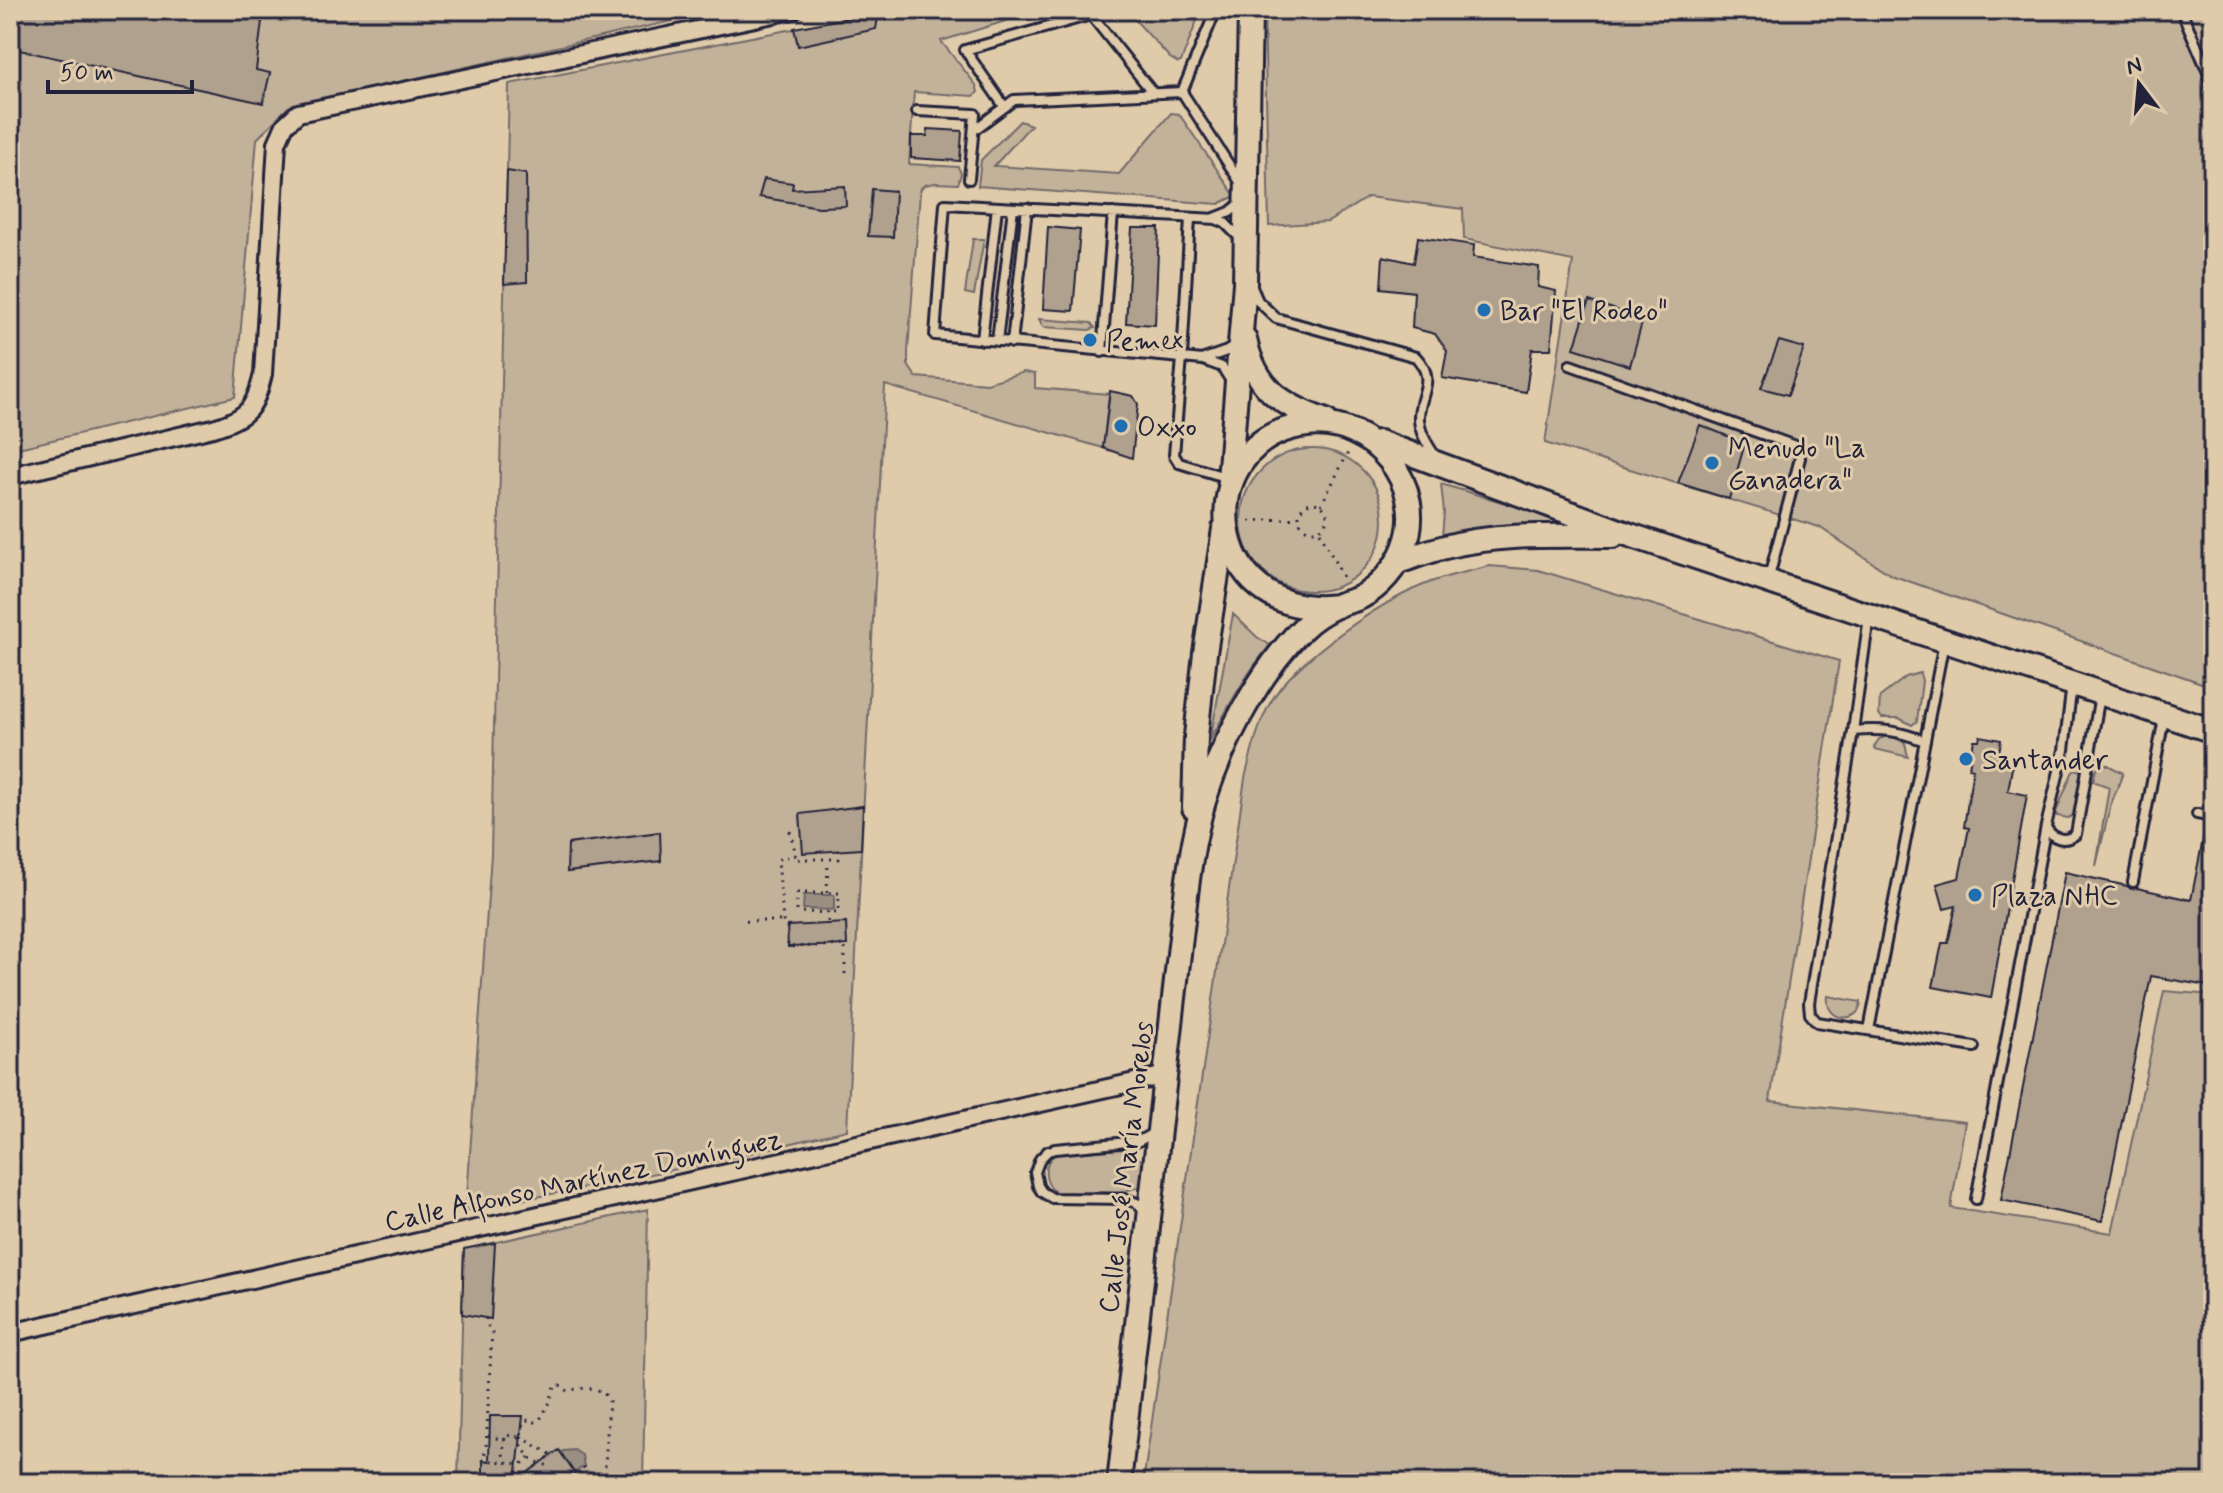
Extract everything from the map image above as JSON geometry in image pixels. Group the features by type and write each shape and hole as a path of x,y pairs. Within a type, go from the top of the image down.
{"main road":[{"path":"1250,10 1246,253 1226,515 1230,546 1254,583 1266,592 1307,607 1346,602"},
{"path":"1242,328 1248,351 1263,382 1275,397 1300,412 1630,535 2213,731"},
{"path":"1329,425 1358,433 1380,448 1401,476 1410,510 1405,546 1398,562 1382,582 1361,597 1320,615 1303,628 1252,694 1204,802 1192,858 1196,736 1205,653 1231,485 1240,466 1253,451 1269,438 1288,429 1329,425"},
{"path":"1398,562 1446,546 1485,539 1630,535"},
{"name":"Calle José María Morelos","path":"1119,1483 1192,858"}],"street":[{"path":"10,476 213,428 241,418 250,410 258,395 263,374 277,143 285,125 298,113 793,10"},
{"name":"Calle Alfonso Martínez Domínguez","path":"10,1333 1166,1075"}],"lane":[{"path":"1182,92 1216,10"},
{"path":"2181,10 2208,72 2213,96"},
{"path":"1004,106 965,50 1091,15 1153,93"},
{"path":"974,130 1014,100 1182,92"},
{"path":"1182,92 1247,193 1241,203 1230,212 1210,218 945,204 935,335 1203,360 1215,363 1225,371 1236,397"},
{"path":"917,111 975,114 969,179"},
{"path":"982,340 997,207"},
{"path":"997,341 1013,208"},
{"path":"1012,343 1027,208"},
{"path":"1102,352 1113,213"},
{"path":"1190,218 1174,455 1179,463 1229,478"},
{"path":"1210,218 1225,223 1246,253 1258,301 1276,318 1416,357 1423,364 1427,381 1418,415 1421,428 1430,448 1448,468"},
{"path":"1203,360 1233,348 1242,328"},
{"path":"1570,365 1798,447 1800,458 1767,582"},
{"path":"1869,616 1808,1008 1812,1019 1817,1022 1974,1047"},
{"path":"1869,1030 1944,641"},
{"path":"1976,1199 2041,849 2064,750 2072,684"},
{"path":"2041,849 2046,842 2056,838 2072,837 2078,828 2100,694"},
{"path":"2133,882 2164,715"},
{"path":"1853,731 1892,730 1925,741"},
{"path":"2197,814 2213,817"},
{"path":"2046,826 2056,838"},
{"path":"1149,1221 1142,1208 1132,1200 1052,1198 1038,1186 1035,1168 1052,1149 1139,1141 1161,1126"}],"path":[{"path":"1321,506 1358,433"},
{"path":"1313,503 1321,506 1327,516 1325,525 1319,530 1306,529 1299,518 1304,507 1313,503"},
{"path":"1226,515 1299,518"},
{"path":"1319,530 1346,602"},
{"path":"790,831 796,859 839,859 839,850"},
{"path":"802,849 778,859 788,947 845,945 845,974"},
{"path":"827,893 828,860"},
{"path":"797,893 839,893 838,913 828,912 797,912 797,893"},
{"path":"828,912 828,924"},
{"path":"746,921 783,921"},
{"path":"486,1318 492,1330 483,1460 522,1464 529,1457"},
{"path":"550,1466 538,1464 522,1448 520,1437 523,1422 539,1421 558,1385 568,1391 580,1388 605,1392 609,1401 602,1483"},
{"path":"507,1463 503,1454 505,1435 520,1437 552,1455"},
{"path":"487,1436 504,1440"},
{"path":"583,1467 602,1483"}],"shaded area":[{"path":"10,10 721,10 288,107 257,139 235,397 10,450"},
{"path":"891,10 1041,10 941,41 976,85 978,92 974,96 914,92 909,164 958,167 961,173 958,184 935,183 921,188 908,365 916,377 987,383 1024,372 1035,374 1035,388 1109,394 1103,448 885,385 847,1130 721,1160 466,1211 491,854 509,84"},
{"path":"1126,10 1201,10 1181,62 1170,58"},
{"path":"1264,10 2213,10 2213,687 1891,575 1819,527 1545,443 1573,261 1464,239 1463,209 1368,197 1328,222 1269,226"},
{"path":"1171,113 1179,114 1235,196 1219,204 978,186 981,160 1020,121 1031,125 994,166 1119,174"},
{"path":"973,239 984,239 974,295 965,293"},
{"path":"1039,319 1091,323 1095,328 1043,327"},
{"path":"1312,449 1339,454 1362,470 1378,493 1383,520 1378,547 1362,570 1339,586 1312,591 1285,586 1262,570 1246,547 1241,520 1246,493 1262,470 1285,454"},
{"path":"1441,484 1569,522 1442,536 1444,513"},
{"path":"1490,566 1538,570 1839,661 1770,1101 1965,1122 1951,1208 2112,1233 2164,991 2213,995 2213,1483 1143,1483 1245,778 1262,719 1281,687 1295,672 1350,627 1412,590"},
{"path":"1233,614 1270,645 1230,704 1210,741"},
{"path":"1920,673 1922,681 1917,721 1912,725 1899,718 1882,718 1879,714 1880,697 1906,677"},
{"path":"1890,735 1905,743 1908,757 1875,749 1879,739"},
{"path":"2104,763 2123,773 2110,807 2096,866 2109,787 2093,781 2096,769"},
{"path":"2075,770 2081,774 2073,815 2068,818 2057,816 2056,812"},
{"path":"804,895 834,895 834,910 803,909"},
{"path":"1828,996 1861,1002 1859,1009 1849,1017 1836,1015 1828,1005"},
{"path":"1123,1149 1145,1164 1143,1186 1121,1192 1056,1193 1049,1184 1046,1168 1055,1154"},
{"path":"648,1209 643,1483 458,1483 464,1249"},
{"path":"574,1450 582,1455 584,1466 564,1480 556,1455"}],"building":[{"path":"10,10 214,10 262,21 256,70 270,73 263,103 10,48"},
{"path":"879,12 876,29 798,46 794,28"},
{"path":"928,129 962,131 960,161 911,158 911,136 927,136"},
{"path":"507,171 526,174 527,282 504,284"},
{"path":"764,179 793,183 792,189 845,186 846,206 819,207 759,197"},
{"path":"872,189 895,191 893,237 868,236"},
{"path":"1048,227 1080,230 1073,311 1043,309"},
{"path":"1132,228 1159,228 1155,325 1126,323"},
{"name":"Bar \"El Rodeo\"","path":"1418,237 1474,245 1473,257 1539,267 1538,287 1556,291 1551,349 1532,349 1526,392 1442,378 1447,351 1435,334 1412,328 1414,292 1381,288 1383,256 1414,263"},
{"path":"1589,301 1643,319 1630,366 1574,348"},
{"path":"1779,341 1804,348 1788,395 1761,388"},
{"name":"Oxxo","path":"1110,391 1133,396 1138,404 1132,458 1103,448"},
{"name":"Menudo \"La Ganadera\"","path":"1700,425 1745,443 1729,499 1678,483"},
{"name":"Plaza NHC","path":"1980,736 2001,740 1998,759 2013,762 2008,791 2027,795 1991,998 1933,987 1942,943 1948,943 1956,906 1944,909 1937,884 1959,878 1969,828 1964,827 1973,769 1969,768 1974,740 1979,740"},
{"path":"863,806 861,849 803,853 800,814"},
{"path":"2206,824 2213,825 2213,987 2151,976 2102,1221 2001,1200 2065,872 2191,900"},
{"path":"660,832 661,861 567,872 568,844"},
{"path":"846,923 847,945 788,947 787,926"},
{"path":"495,1243 491,1319 462,1314 464,1249"},
{"path":"490,1416 523,1416 516,1481 559,1450 575,1474 563,1483 483,1483 483,1460 489,1461"}],"place":[{"name":"Bar \"El Rodeo\"","path":"1484,310"},
{"name":"Pemex","path":"1090,340"},
{"name":"Oxxo","path":"1121,426"},
{"name":"Menudo \"La Ganadera\"","path":"1712,463"},
{"name":"Santander","path":"1966,759"},
{"name":"Plaza NHC","path":"1975,895"}]}
